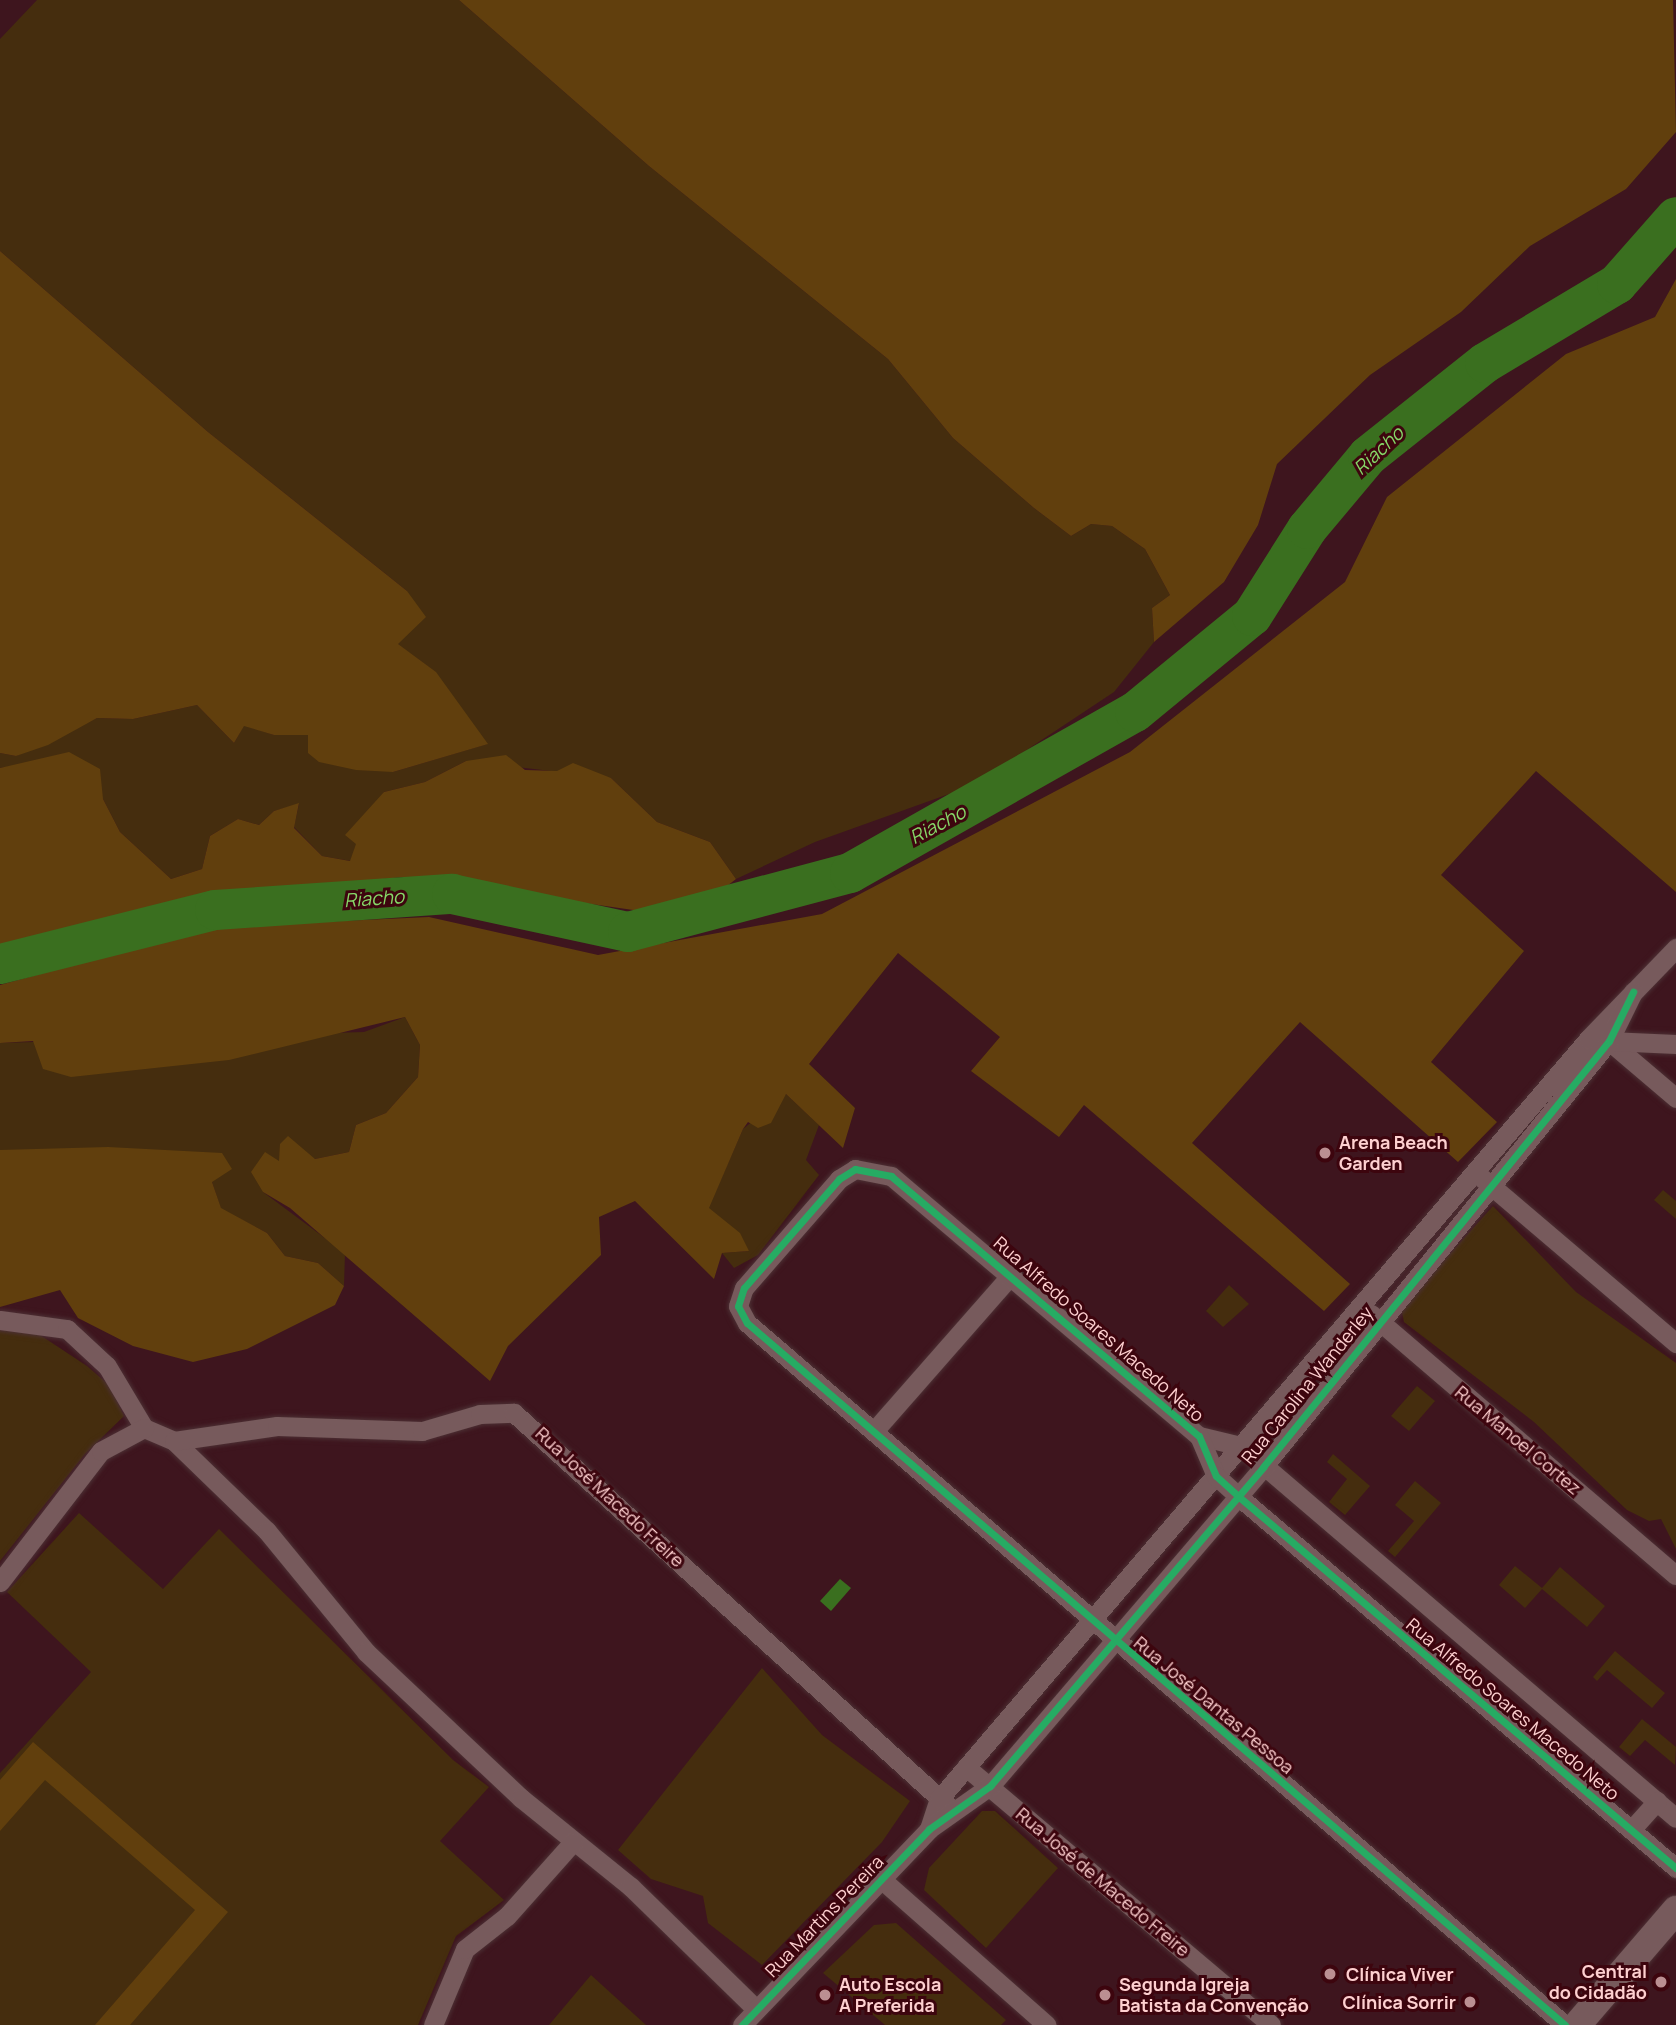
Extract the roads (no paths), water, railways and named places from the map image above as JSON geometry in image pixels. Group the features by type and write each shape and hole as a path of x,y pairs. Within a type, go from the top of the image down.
{"main road":[{"path":"1577,2025 1676,1910"}],"street":[{"name":"Rua Carolina Wanderley","path":"939,1798 1588,1039 1676,948"},
{"name":"Rua Carolina Wanderley","path":"929,1829 958,1814 990,1786 1238,1496 1609,1041 1633,992"},
{"path":"1588,1039 1676,1044"},
{"path":"1609,1041 1676,1098"},
{"name":"Rua Alfredo Soares Macedo Neto","path":"744,1288 839,1179 855,1169 872,1169 905,1185 1199,1436 1216,1475 1238,1496 1676,1868"},
{"path":"1474,1171 1676,1343"},
{"path":"874,1431 1012,1274"},
{"name":"Rua José Dantas Pessoa","path":"744,1288 738,1306 747,1323 1091,1621 1565,2025"},
{"name":"Rua Manoel Cortez","path":"1360,1305 1676,1575"},
{"path":"0,1320 67,1329 107,1366 144,1428 174,1441 267,1531 366,1652 573,1842 631,1887 756,2010"},
{"name":"Rua José Macedo Freire","path":"174,1441 277,1426 422,1431 480,1414 514,1413 958,1814"},
{"path":"0,1582 102,1451 144,1428"},
{"name":"Rua Alfredo Soares Macedo Neto","path":"1199,1436 1241,1446 1676,1818"},
{"name":"Rua José de Macedo Freire","path":"966,1767 1271,2025"},
{"path":"929,1829 939,1798"},
{"path":"1632,1830 1657,1801"},
{"name":"Rua Martins Pereira","path":"742,2025 929,1829"},
{"path":"433,2025 465,1949 507,1916 573,1842"},
{"path":"880,1878 1047,2025"}],"waterway":[{"name":"Riacho","path":"0,964 215,910 452,894 628,932 850,873 1135,712 1252,616 1307,529 1368,456 1485,363 1617,284 1676,217"}],"place":[{"name":"Arena Beach Garden","path":"1325,1153"},
{"name":"Clínica Viver","path":"1330,1974"},
{"name":"Central do Cidadão","path":"1661,1982"},
{"name":"Auto Escola A Preferida","path":"825,1995"},
{"name":"Segunda Igreja Batista da Convenção","path":"1105,1995"},
{"name":"Clínica Sorrir","path":"1470,2002"}]}
